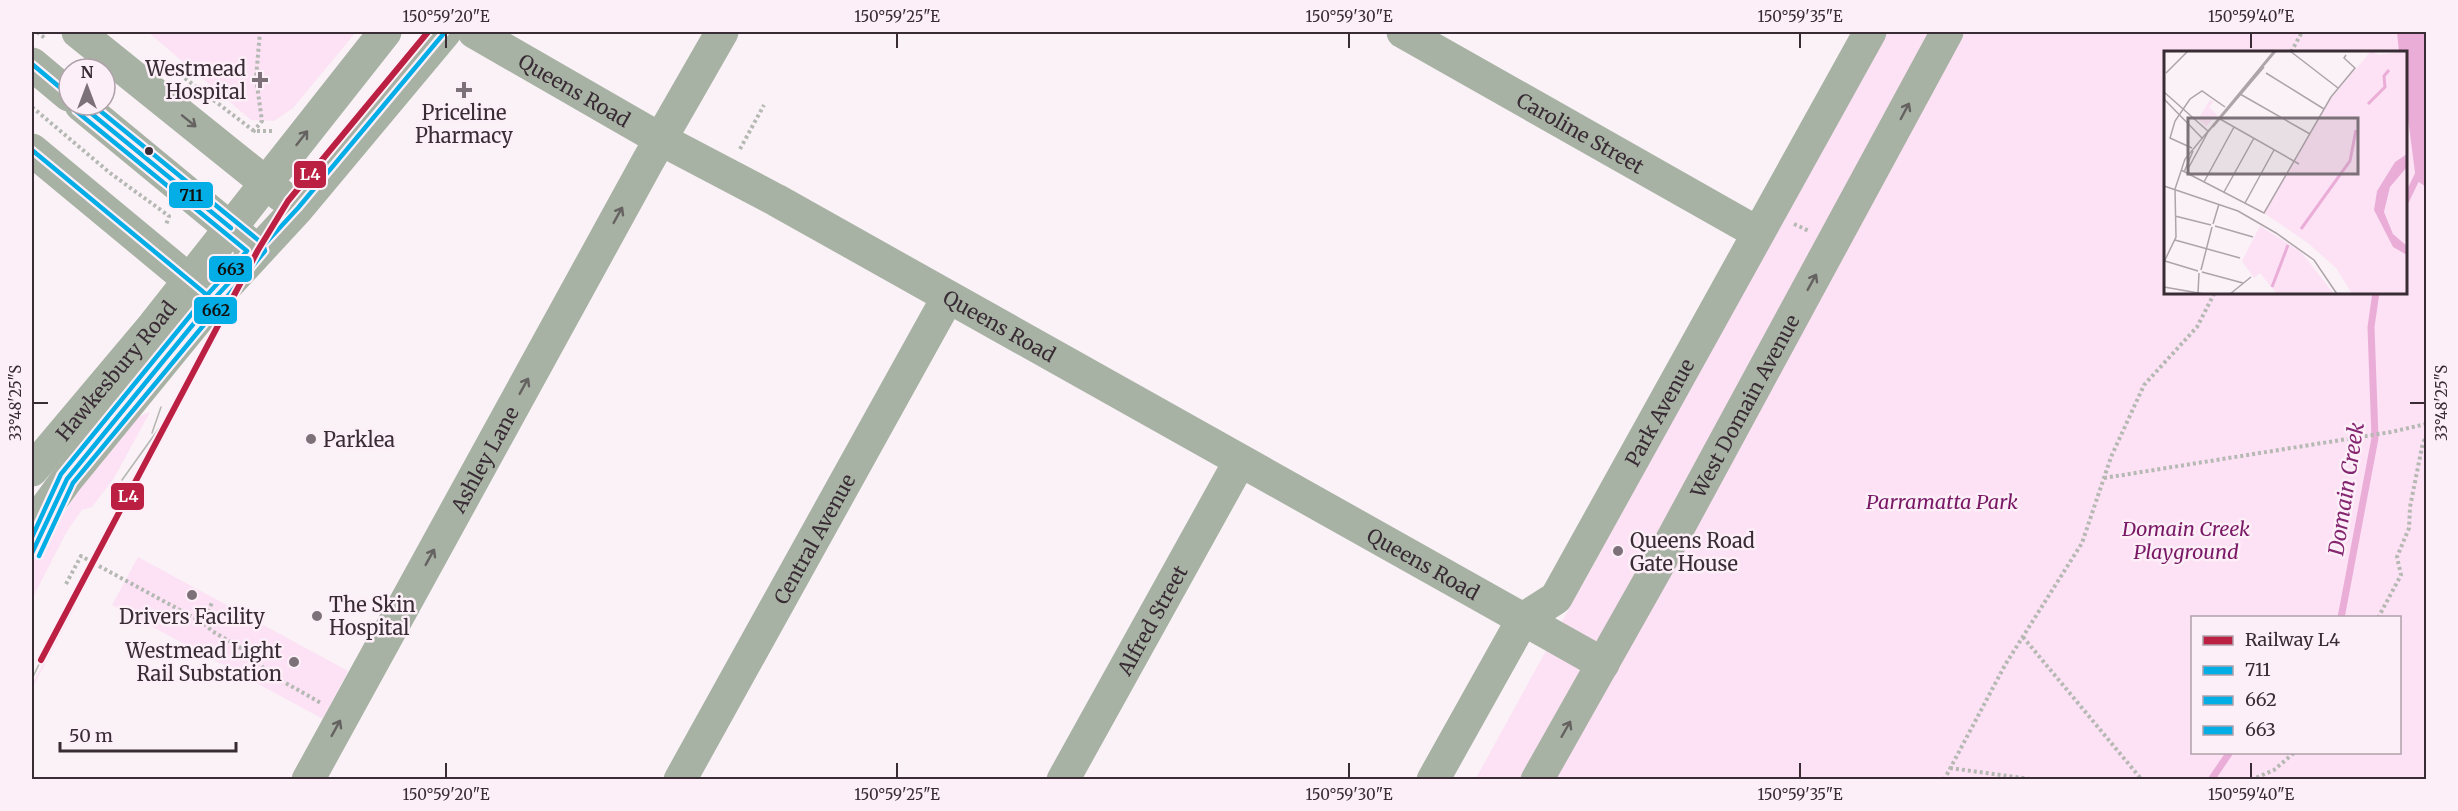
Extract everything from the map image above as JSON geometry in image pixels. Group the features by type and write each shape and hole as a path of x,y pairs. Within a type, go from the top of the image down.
{"street":[{"path":"78,32 298,208"},
{"name":"Hawkesbury Road","path":"32,527 201,290 231,228 385,32"},
{"name":"Hawkesbury Road","path":"32,470 63,430 154,325 258,250 298,208 445,32"},
{"name":"Queens Road","path":"474,32 660,139 776,200 1602,664"},
{"name":"Ashley Lane","path":"308,780 660,139 722,32"},
{"name":"Caroline Street","path":"1403,32 1764,223"},
{"name":"Park Avenue","path":"1433,780 1523,619 1556,598 1870,32"},
{"name":"West Domain Avenue","path":"1537,780 1834,243 1947,32"},
{"path":"32,64 57,85"},
{"path":"96,117 258,250"},
{"path":"32,150 201,290"},
{"name":"Central Avenue","path":"680,780 948,297"},
{"path":"32,438 63,430"},
{"name":"Alfred Street","path":"1063,780 1240,461"},
{"name":"Hawkesbury Road","path":"32,553 66,479"}],"path":[{"path":"248,138 262,121 256,78 260,32"},
{"path":"2292,51 2302,32"},
{"path":"201,89 254,131"},
{"path":"737,155 764,105"},
{"path":"32,107 110,173 169,216"},
{"path":"1764,223 1834,243"},
{"path":"1944,780 2006,664 2082,543 2111,458 2144,386 2198,327 2214,294"},
{"path":"2104,478 2391,432 2427,424"},
{"path":"2379,616 2401,575 2397,557 2409,528 2414,485 2423,442 2427,438"},
{"path":"66,584 81,556 88,560"},
{"path":"99,566 202,622 212,632 249,653 268,673 343,716"},
{"path":"202,622 213,601"},
{"path":"2023,637 2142,780"},
{"path":"2251,780 2274,770 2294,754"},
{"path":"1950,768 2037,780"}],"green space":[{"name":"Westmead Hospital","path":"148,32 356,32 293,108 274,121 251,120"},
{"name":"Parramatta Park","path":"1886,32 2426,32 2426,779 1475,780"},
{"path":"150,412 114,478 92,507 82,510 67,531 32,599 32,560 93,470 131,420"},
{"path":"138,557 348,671 323,719 112,605"},
{"path":"75,607 32,689 32,685"}],"shaded area":[{"path":"2397,32 2426,32 2426,187 2416,180 2407,111 2407,51 2399,51"}],"waterway":[{"name":"Domain Creek","path":"2407,198 2419,173"},
{"name":"Domain Creek","path":"2341,616 2375,438 2371,327 2376,294"},
{"name":"Domain Creek","path":"2211,780 2229,754"}],"tram line":[{"path":"122,480 175,406"},
{"path":"152,433 161,407"},
{"path":"132,489 143,459"},
{"path":"32,679 41,660"}],"rail line":[{"name":"L4","path":"41,660 258,250 288,201 428,32"}],"transit line":[{"name":"711","path":"32,553 67,479 213,300 298,208 445,32"},
{"name":"711","path":"32,64 57,85"},
{"name":"663","path":"32,537 61,474 207,295 247,251 83,117"},
{"name":"711","path":"96,117 231,228"},
{"name":"662","path":"39,556 73,483 265,251 263,244 108,117"},
{"name":"711","path":"32,150 213,300"}],"place":[{"name":"Westmead Hospital","path":"260,80"},
{"name":"Priceline Pharmacy","path":"464,90"},
{"name":"Parklea","path":"311,439"},
{"name":"Queens Road Gate House","path":"1618,551"},
{"name":"Drivers Facility","path":"192,595"},
{"name":"The Skin Hospital","path":"317,616"},
{"name":"Westmead Light Rail Substation","path":"294,662"}],"park label":[{"name":"Domain Creek Playground","path":"2186,540"}]}
